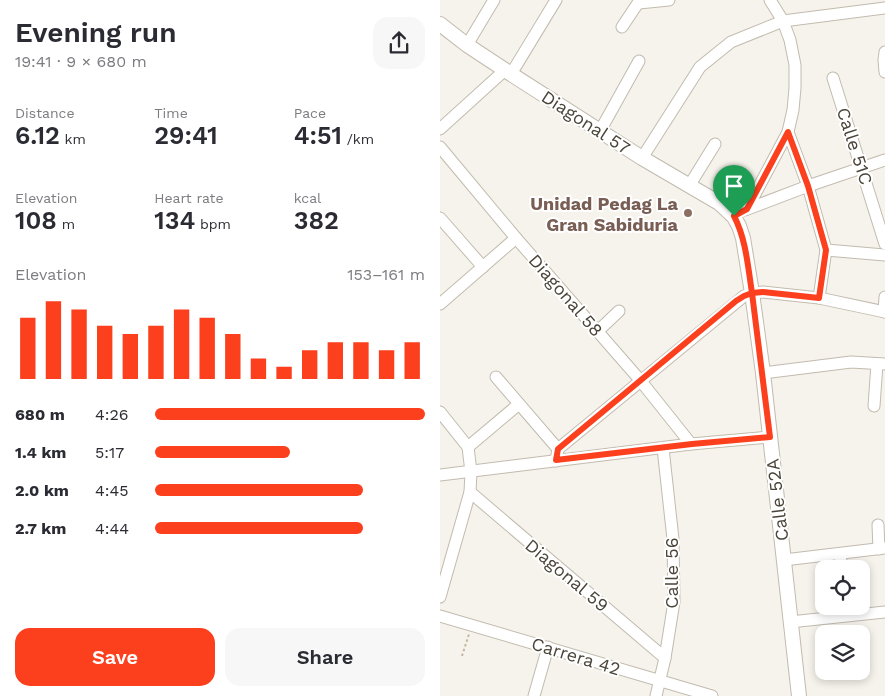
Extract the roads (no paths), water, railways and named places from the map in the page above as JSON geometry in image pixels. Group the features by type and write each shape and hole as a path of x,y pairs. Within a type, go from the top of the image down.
{"street":[{"path":"467,45 494,0"},
{"path":"440,129 508,72 556,0"},
{"path":"622,27 640,1 669,0"},
{"path":"747,209 788,132 793,110 795,65 790,40 783,21 770,0"},
{"path":"642,158 700,67 731,42 783,21 885,8"},
{"name":"Diagonal 57","path":"440,24 467,45 508,72 642,158 718,203 734,216"},
{"path":"885,52 885,72"},
{"path":"600,131 640,61"},
{"name":"Calle 51C","path":"833,78 885,244"},
{"path":"788,132 808,186 826,250 819,298"},
{"path":"689,186 715,144"},
{"name":"Diagonal 58","path":"440,147 516,238 640,380 692,444"},
{"path":"734,216 747,209 808,186 885,160"},
{"name":"Calle 52A","path":"734,216 743,238 763,373 799,696"},
{"path":"440,218 483,267"},
{"path":"440,304 516,238"},
{"path":"826,250 885,255"},
{"path":"557,455 640,380 744,296 763,292 819,298 884,312 885,297"},
{"path":"598,331 619,311"},
{"path":"763,373 851,362 881,364 874,406"},
{"path":"496,377 557,455"},
{"path":"468,447 519,404"},
{"path":"440,412 468,447 471,472 470,492 440,597"},
{"path":"440,475 471,472 557,455 663,448 770,437"},
{"name":"Calle 56","path":"656,696 665,658 674,602 673,539 663,448"},
{"name":"Diagonal 59","path":"470,492 665,658"},
{"path":"784,560 882,548 878,525"},
{"path":"840,554 841,560"},
{"path":"870,612 885,612"},
{"path":"790,622 826,615"},
{"name":"Carrera 42","path":"440,616 712,696"},
{"path":"534,696 548,648"}],"place":[{"name":"Unidad Pedag La Gran Sabiduria","path":"688,213"}]}
